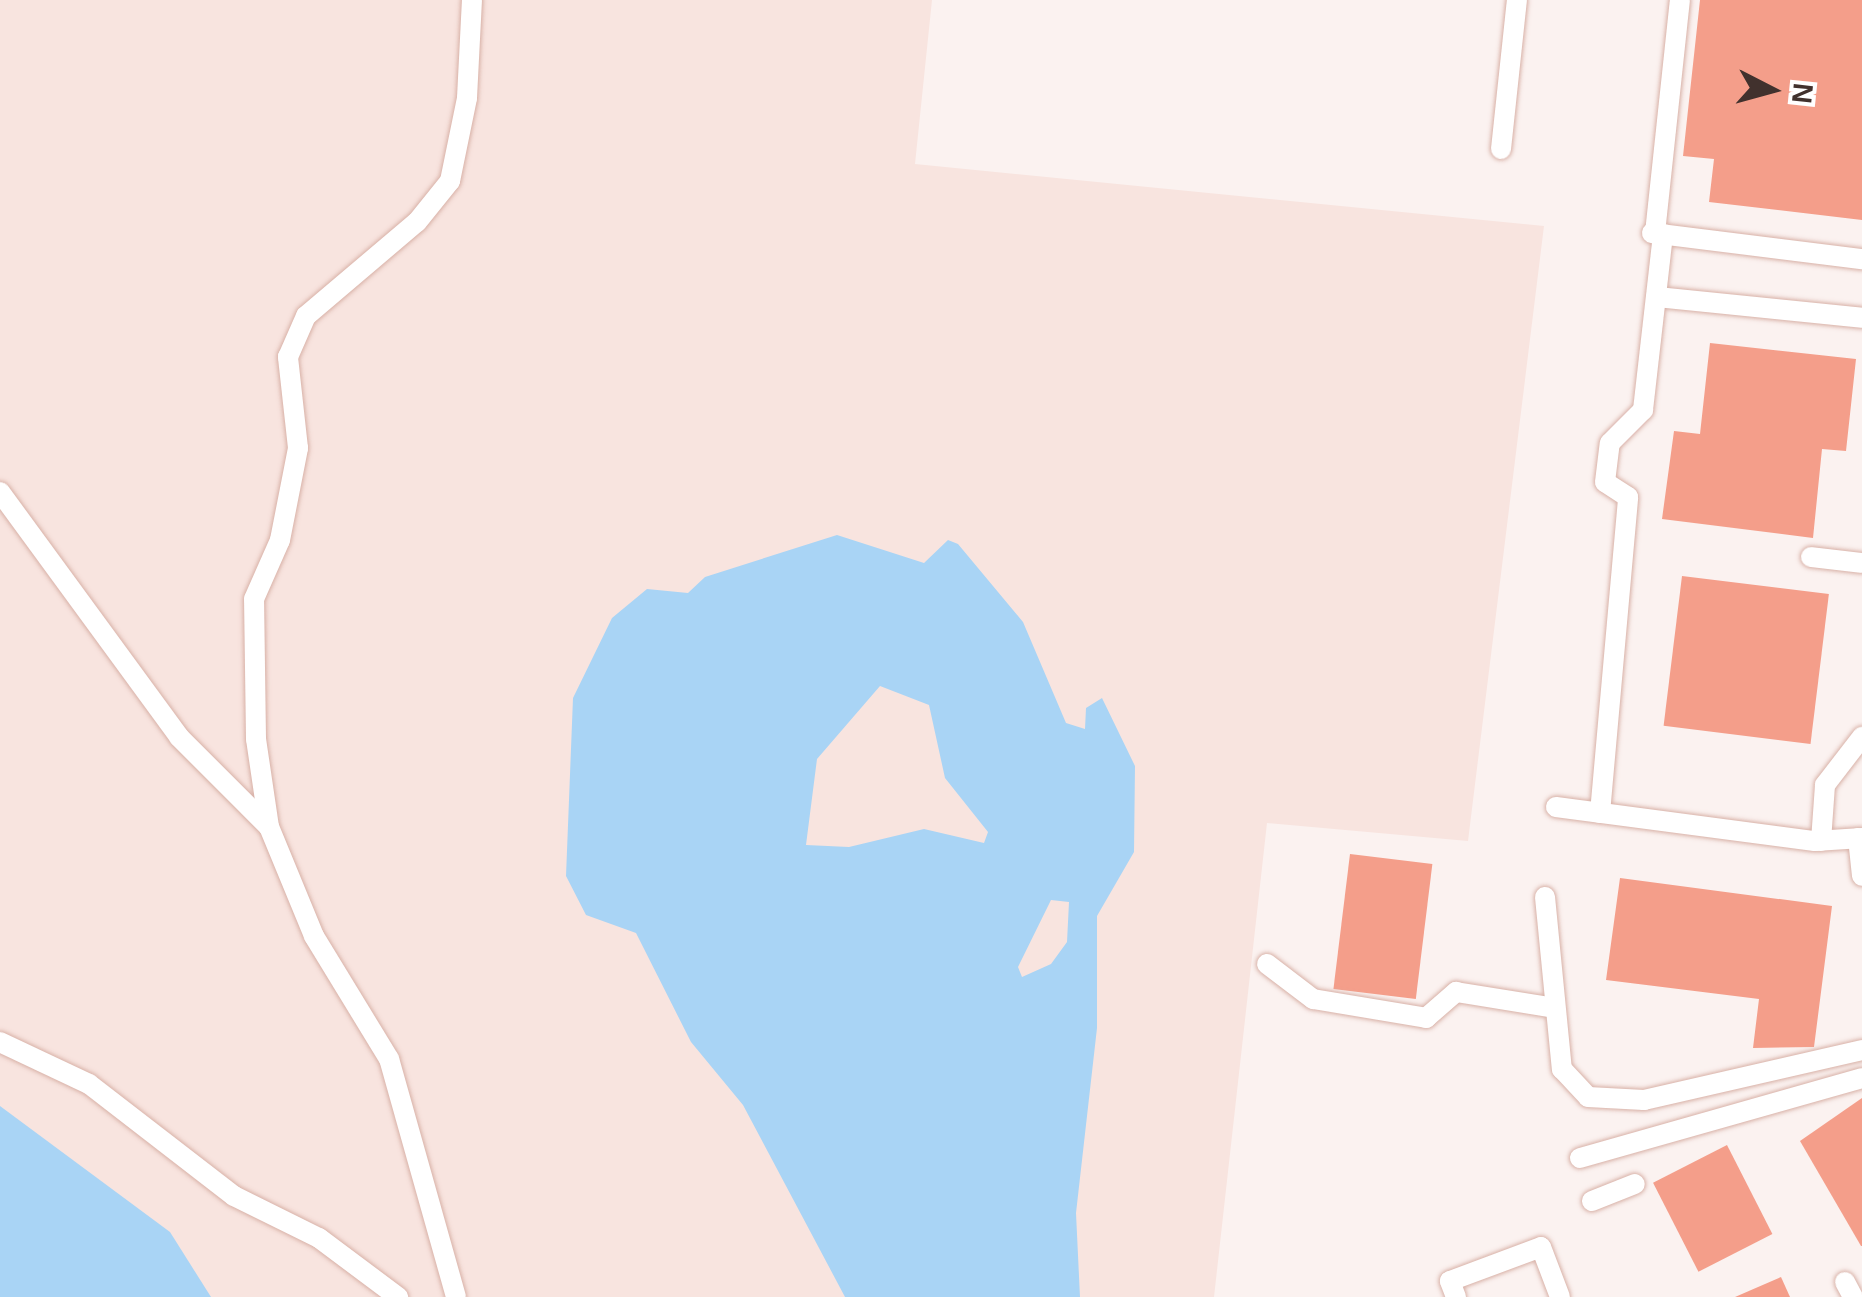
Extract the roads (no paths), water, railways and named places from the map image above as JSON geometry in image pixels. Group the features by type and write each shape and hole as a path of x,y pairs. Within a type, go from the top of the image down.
{"street":[{"path":"456,1297 389,1059 314,936 269,827 256,740 254,599 280,540 298,448 283,378 288,356 306,316 417,222 450,181 467,98 472,0"},
{"path":"1501,149 1517,0"},
{"path":"1600,813 1628,497 1606,482 1610,443 1642,410 1657,297 1655,233 1680,0"},
{"path":"1655,233 1862,259"},
{"path":"1657,297 1862,318"},
{"path":"0,492 179,737 269,827"},
{"path":"1811,557 1862,563"},
{"path":"1820,841 1825,785 1862,736"},
{"path":"1556,807 1820,841 1860,838 1862,876"},
{"path":"1545,897 1550,1007 1562,1069 1604,1103 1862,1050"},
{"path":"1267,964 1313,999 1426,1018 1456,992 1550,1007"},
{"path":"0,1042 89,1084 234,1196 320,1238 398,1297"},
{"path":"1580,1158 1862,1078"},
{"path":"1592,1201 1635,1184"},
{"path":"1456,1297 1450,1281 1541,1247 1560,1297"}],"water":[{"path":"837,535 924,563 948,540 958,544 1023,622 1066,723 1085,729 1086,708 1102,698 1135,766 1134,852 1097,916 1097,1028 1076,1213 1080,1297 845,1297 743,1105 691,1042 636,933 586,915 566,876 573,698 612,618 647,589 688,593 705,577","holes":["880,686 929,705 945,778 988,832 984,843 924,829 849,847 806,845 817,759","1051,900 1069,902 1067,942 1051,964 1022,977 1018,967"]},
{"path":"0,1106 170,1232 211,1297 0,1297"}]}
